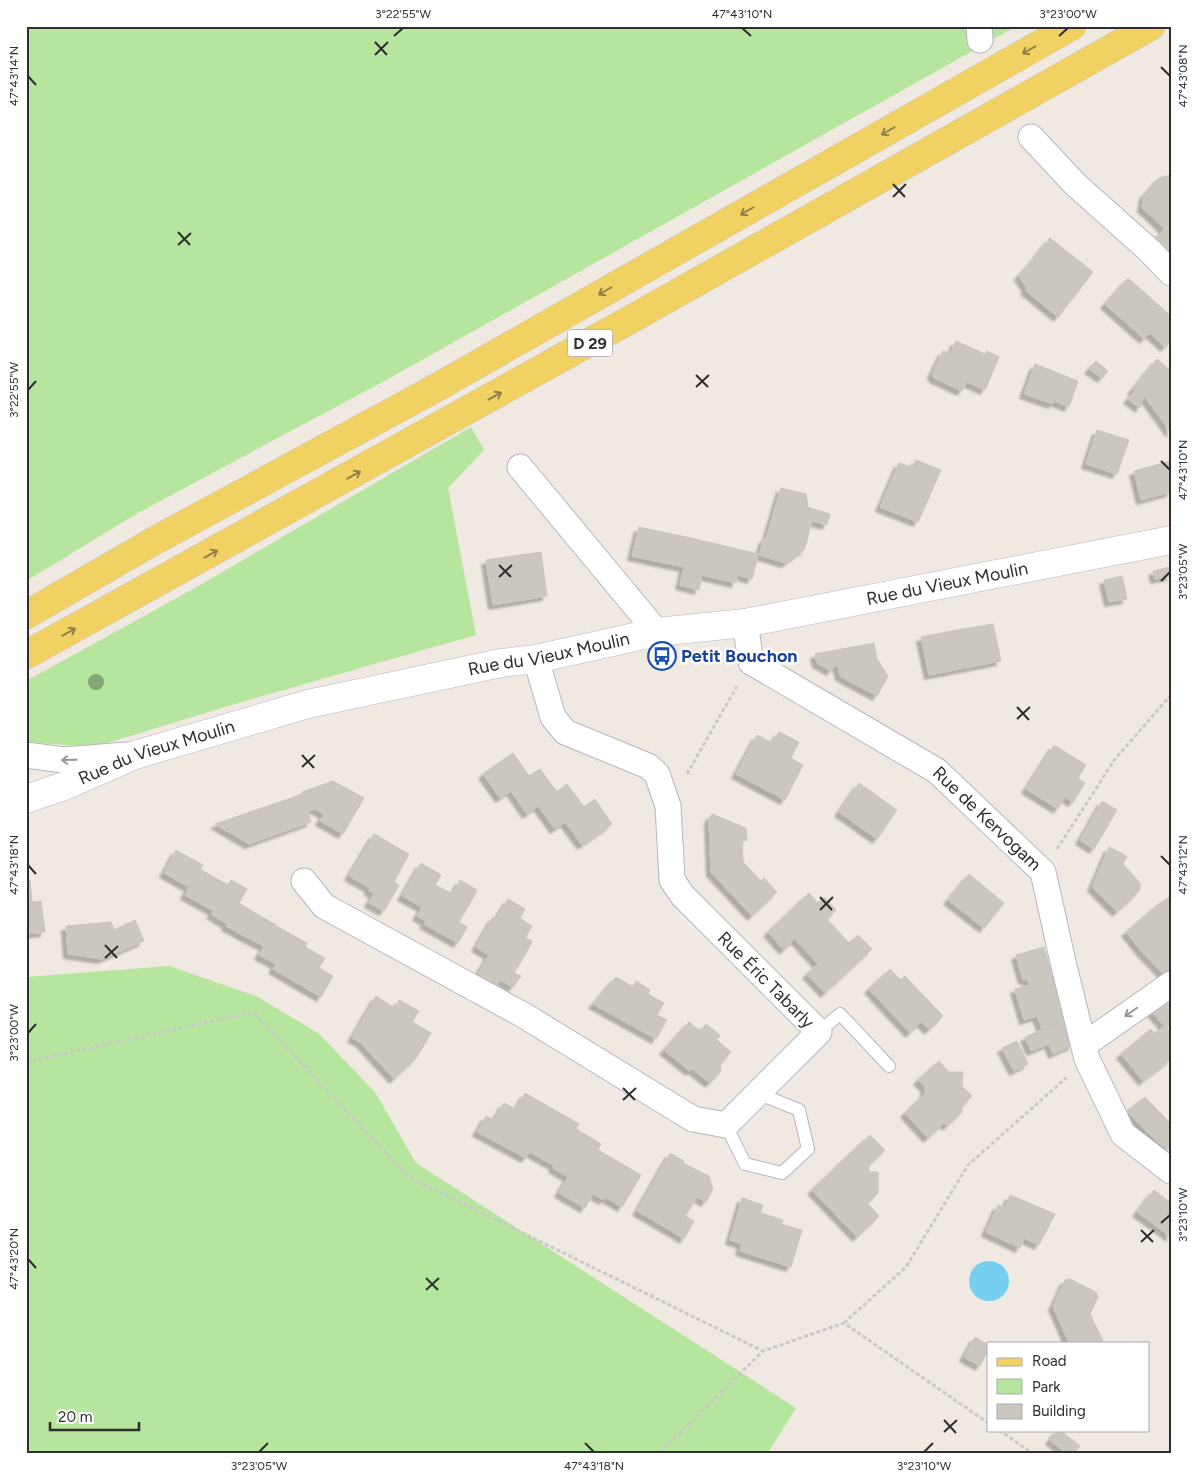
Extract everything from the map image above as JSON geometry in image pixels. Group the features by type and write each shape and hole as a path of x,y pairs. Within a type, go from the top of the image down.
{"main road":[{"name":"D 29","path":"26,615 154,541 434,389 1072,26"},
{"name":"D 29","path":"26,655 310,500 1151,26"}],"street":[{"path":"1031,137 1076,185 1150,251 1171,273"},
{"path":"520,468 658,632"},
{"name":"Rue du Vieux Moulin","path":"26,800 67,785 135,755 308,704 501,663 536,659 658,632 745,623 1171,540"},
{"path":"745,623 752,662"},
{"name":"Rue Éric Tabarly","path":"536,659 553,717 565,732 648,766 658,774 668,806 672,880 683,896 819,1032 726,1126"},
{"name":"Rue de Kervogam","path":"752,662 937,771 1043,872 1086,1052 1123,1134 1171,1170"},
{"path":"26,755 64,760 135,755"},
{"path":"304,881 324,906 525,1016 693,1120 726,1126"},
{"path":"1086,1052 1171,984"}],"lane":[{"path":"819,1032 840,1014 889,1066"},
{"path":"726,1126 745,1164 782,1173 808,1149 800,1110 757,1093"}],"path":[{"path":"668,806 752,662"},
{"path":"1043,872 1115,759 1171,695"},
{"path":"26,1062 253,1012 409,1176 763,1351"},
{"path":"660,1453 763,1351 844,1323 906,1267 968,1165 1086,1052"},
{"path":"844,1323 987,1422"},
{"path":"1002,1432 1032,1453"}],"green space":[{"path":"26,26 1017,26 388,379 138,513 26,581"},
{"path":"471,427 484,450 448,488 476,635 235,704 94,747 26,742 26,681 195,588"},
{"path":"169,966 256,996 318,1033 375,1092 416,1163 796,1408 768,1453 26,1453 26,977"}],"water":[{"path":"993,1261 1000,1264 1006,1270 1009,1281 1008,1289 1000,1298 993,1301 985,1301 978,1298 970,1289 969,1277 972,1270 981,1262"}],"building":[{"path":"1171,175 1171,187 1155,209 1144,195 1159,178"},
{"path":"1171,187 1171,222 1164,229 1150,215"},
{"path":"1144,195 1155,209 1150,215 1142,208"},
{"path":"1171,222 1171,265 1150,245"},
{"path":"1050,238 1093,272 1058,317 1025,290 1027,288 1019,275"},
{"path":"1128,278 1171,316 1171,341 1165,347 1150,333 1144,339 1105,304"},
{"path":"956,341 985,354 987,351 999,357 985,390 967,382 962,391 934,378 932,374 943,351 950,354"},
{"path":"1157,359 1168,369 1143,399 1132,390"},
{"path":"1096,361 1108,371 1102,378 1089,369"},
{"path":"1035,364 1078,381 1069,407 1054,401 1053,404 1024,394"},
{"path":"1169,368 1171,369 1171,433 1145,397"},
{"path":"1134,392 1143,399 1140,408 1128,399"},
{"path":"1097,430 1129,440 1117,474 1086,464"},
{"path":"916,460 941,470 918,522 880,507 899,463 912,467"},
{"path":"1171,461 1171,492 1141,500 1134,471"},
{"path":"781,488 806,494 808,507 778,498"},
{"path":"778,498 830,514 827,525 812,521 811,525 773,515"},
{"path":"773,515 811,525 804,551 766,539"},
{"path":"639,527 691,538 684,567 632,556"},
{"path":"691,538 758,554 754,572 739,569 736,583 702,575 699,590 680,585"},
{"path":"764,538 802,551 786,563 759,555"},
{"path":"541,552 547,596 493,605 486,560"},
{"path":"1170,567 1171,576 1155,579 1153,571"},
{"path":"739,569 754,572 752,579 738,575"},
{"path":"1122,576 1127,599 1109,602 1104,580"},
{"path":"993,624 1001,661 965,668 957,630"},
{"path":"957,630 965,668 929,675 921,637"},
{"path":"874,643 877,659 888,676 877,696 840,676 838,666 833,667 831,671 817,663 815,654"},
{"path":"779,732 799,742 791,758 803,765 785,800 736,774 757,735 773,743"},
{"path":"1054,745 1086,765 1078,778 1085,783 1073,802 1065,797 1058,809 1026,789"},
{"path":"513,753 529,776 540,769 557,792 567,784 584,807 595,799 612,824 582,845 565,822 555,829 538,806 527,814 511,791 500,798 483,774"},
{"path":"333,781 364,798 343,834 320,821 324,814 315,809 308,812 311,822 249,844 215,824 303,794 302,792"},
{"path":"859,783 897,810 877,839 839,812"},
{"path":"1102,801 1117,810 1094,849 1080,840"},
{"path":"712,814 746,828 747,840 742,841 743,862 761,881 764,878 777,892 752,916 711,872 709,819"},
{"path":"374,834 409,854 394,882 399,885 384,911 369,903 374,894 368,890 370,888 349,876"},
{"path":"1109,847 1127,856 1123,864 1140,883 1140,890 1117,912 1092,887"},
{"path":"176,850 203,865 200,869 228,885 231,880 247,889 239,903 257,914 244,936 226,926 227,924 211,914 214,911 185,895 189,887 164,873"},
{"path":"421,863 441,875 435,885 453,894 458,884 475,894 459,922 467,927 458,943 424,924 426,921 417,916 422,907 402,896"},
{"path":"969,874 1004,903 984,928 948,900"},
{"path":"26,880 30,880 32,902 41,901 45,932 26,934"},
{"path":"460,880 477,890 475,894 458,884"},
{"path":"809,893 818,903 824,897 836,910 827,919 849,943 858,935 872,949 825,993 807,974 818,964 795,939 784,950 768,932"},
{"path":"1170,896 1171,940 1162,947 1157,941 1143,953 1126,932"},
{"path":"508,899 525,909 520,918 532,926 522,944 529,948 514,973 521,976 513,987 500,980 497,985 478,974 489,955 476,947 493,917 496,919"},
{"path":"257,914 276,925 264,946 244,936"},
{"path":"135,920 144,941 102,959 68,954 66,926 111,922 114,930"},
{"path":"276,926 307,943 305,947 325,958 319,968 333,976 321,997 273,969 276,964 259,955"},
{"path":"526,938 532,941 529,948 522,944"},
{"path":"1171,940 1171,979 1169,980 1143,953 1157,941 1162,947"},
{"path":"1044,947 1065,1020 1042,1029 1037,1016 1024,1020 1015,989 1029,985 1027,979 1023,980 1016,955"},
{"path":"890,969 901,980 905,976 943,1016 929,1030 921,1022 910,1033 869,989"},
{"path":"616,977 633,987 636,981 650,990 648,994 664,1003 657,1015 667,1020 656,1039 593,1004"},
{"path":"376,996 395,1008 399,1000 419,1011 412,1022 431,1033 417,1057 394,1079 360,1042 352,1038"},
{"path":"1171,998 1171,1025 1166,1028 1152,1012"},
{"path":"1065,1020 1073,1045 1053,1054 1049,1044 1031,1051 1025,1037"},
{"path":"689,1022 700,1031 706,1024 720,1035 717,1040 731,1052 720,1065 721,1071 710,1083 692,1069 690,1071 664,1050"},
{"path":"1164,1026 1171,1032 1171,1051 1169,1052 1171,1059 1143,1081 1121,1054 1151,1029 1154,1034"},
{"path":"1017,1041 1028,1064 1014,1071 1002,1048"},
{"path":"939,1061 949,1072 963,1072 962,1086 972,1096 962,1106 962,1112 947,1126 944,1123 928,1138 905,1113 925,1094 925,1087 918,1080"},
{"path":"525,1093 579,1124 559,1159 534,1144 526,1158 477,1132 486,1116 494,1120 504,1103 516,1109"},
{"path":"1145,1097 1171,1124 1156,1141 1127,1111"},
{"path":"1171,1124 1171,1151 1156,1141"},
{"path":"576,1129 601,1144 598,1150 641,1175 622,1207 605,1197 604,1200 593,1194 585,1208 559,1193 568,1177 553,1168"},
{"path":"870,1135 885,1150 873,1161 869,1161 869,1172 878,1172 878,1193 867,1203 879,1216 857,1237 812,1190 834,1169 838,1173 845,1166 841,1162"},
{"path":"534,1145 559,1160 555,1166 530,1152"},
{"path":"670,1153 684,1161 683,1163 709,1176 713,1189 706,1202 697,1197 675,1233 637,1211"},
{"path":"841,1162 845,1166 838,1173 834,1169"},
{"path":"1154,1190 1171,1203 1171,1237 1137,1212"},
{"path":"1010,1195 1055,1214 1039,1245 1024,1238 1020,1248 986,1232 998,1205 1005,1208"},
{"path":"742,1198 763,1205 759,1218 802,1230 791,1267 740,1251 742,1244 730,1240"},
{"path":"761,1213 783,1220 782,1224 759,1218"},
{"path":"685,1216 694,1221 684,1239 675,1233"},
{"path":"1070,1279 1096,1292 1098,1297 1090,1314 1104,1342 1069,1342 1053,1306 1065,1280"},
{"path":"975,1337 987,1344 987,1352 980,1366 964,1357"},
{"path":"1056,1432 1062,1432 1080,1446 1074,1453 1066,1453 1050,1440"}],"place":[{"name":"Petit Bouchon","path":"662,656"}]}
